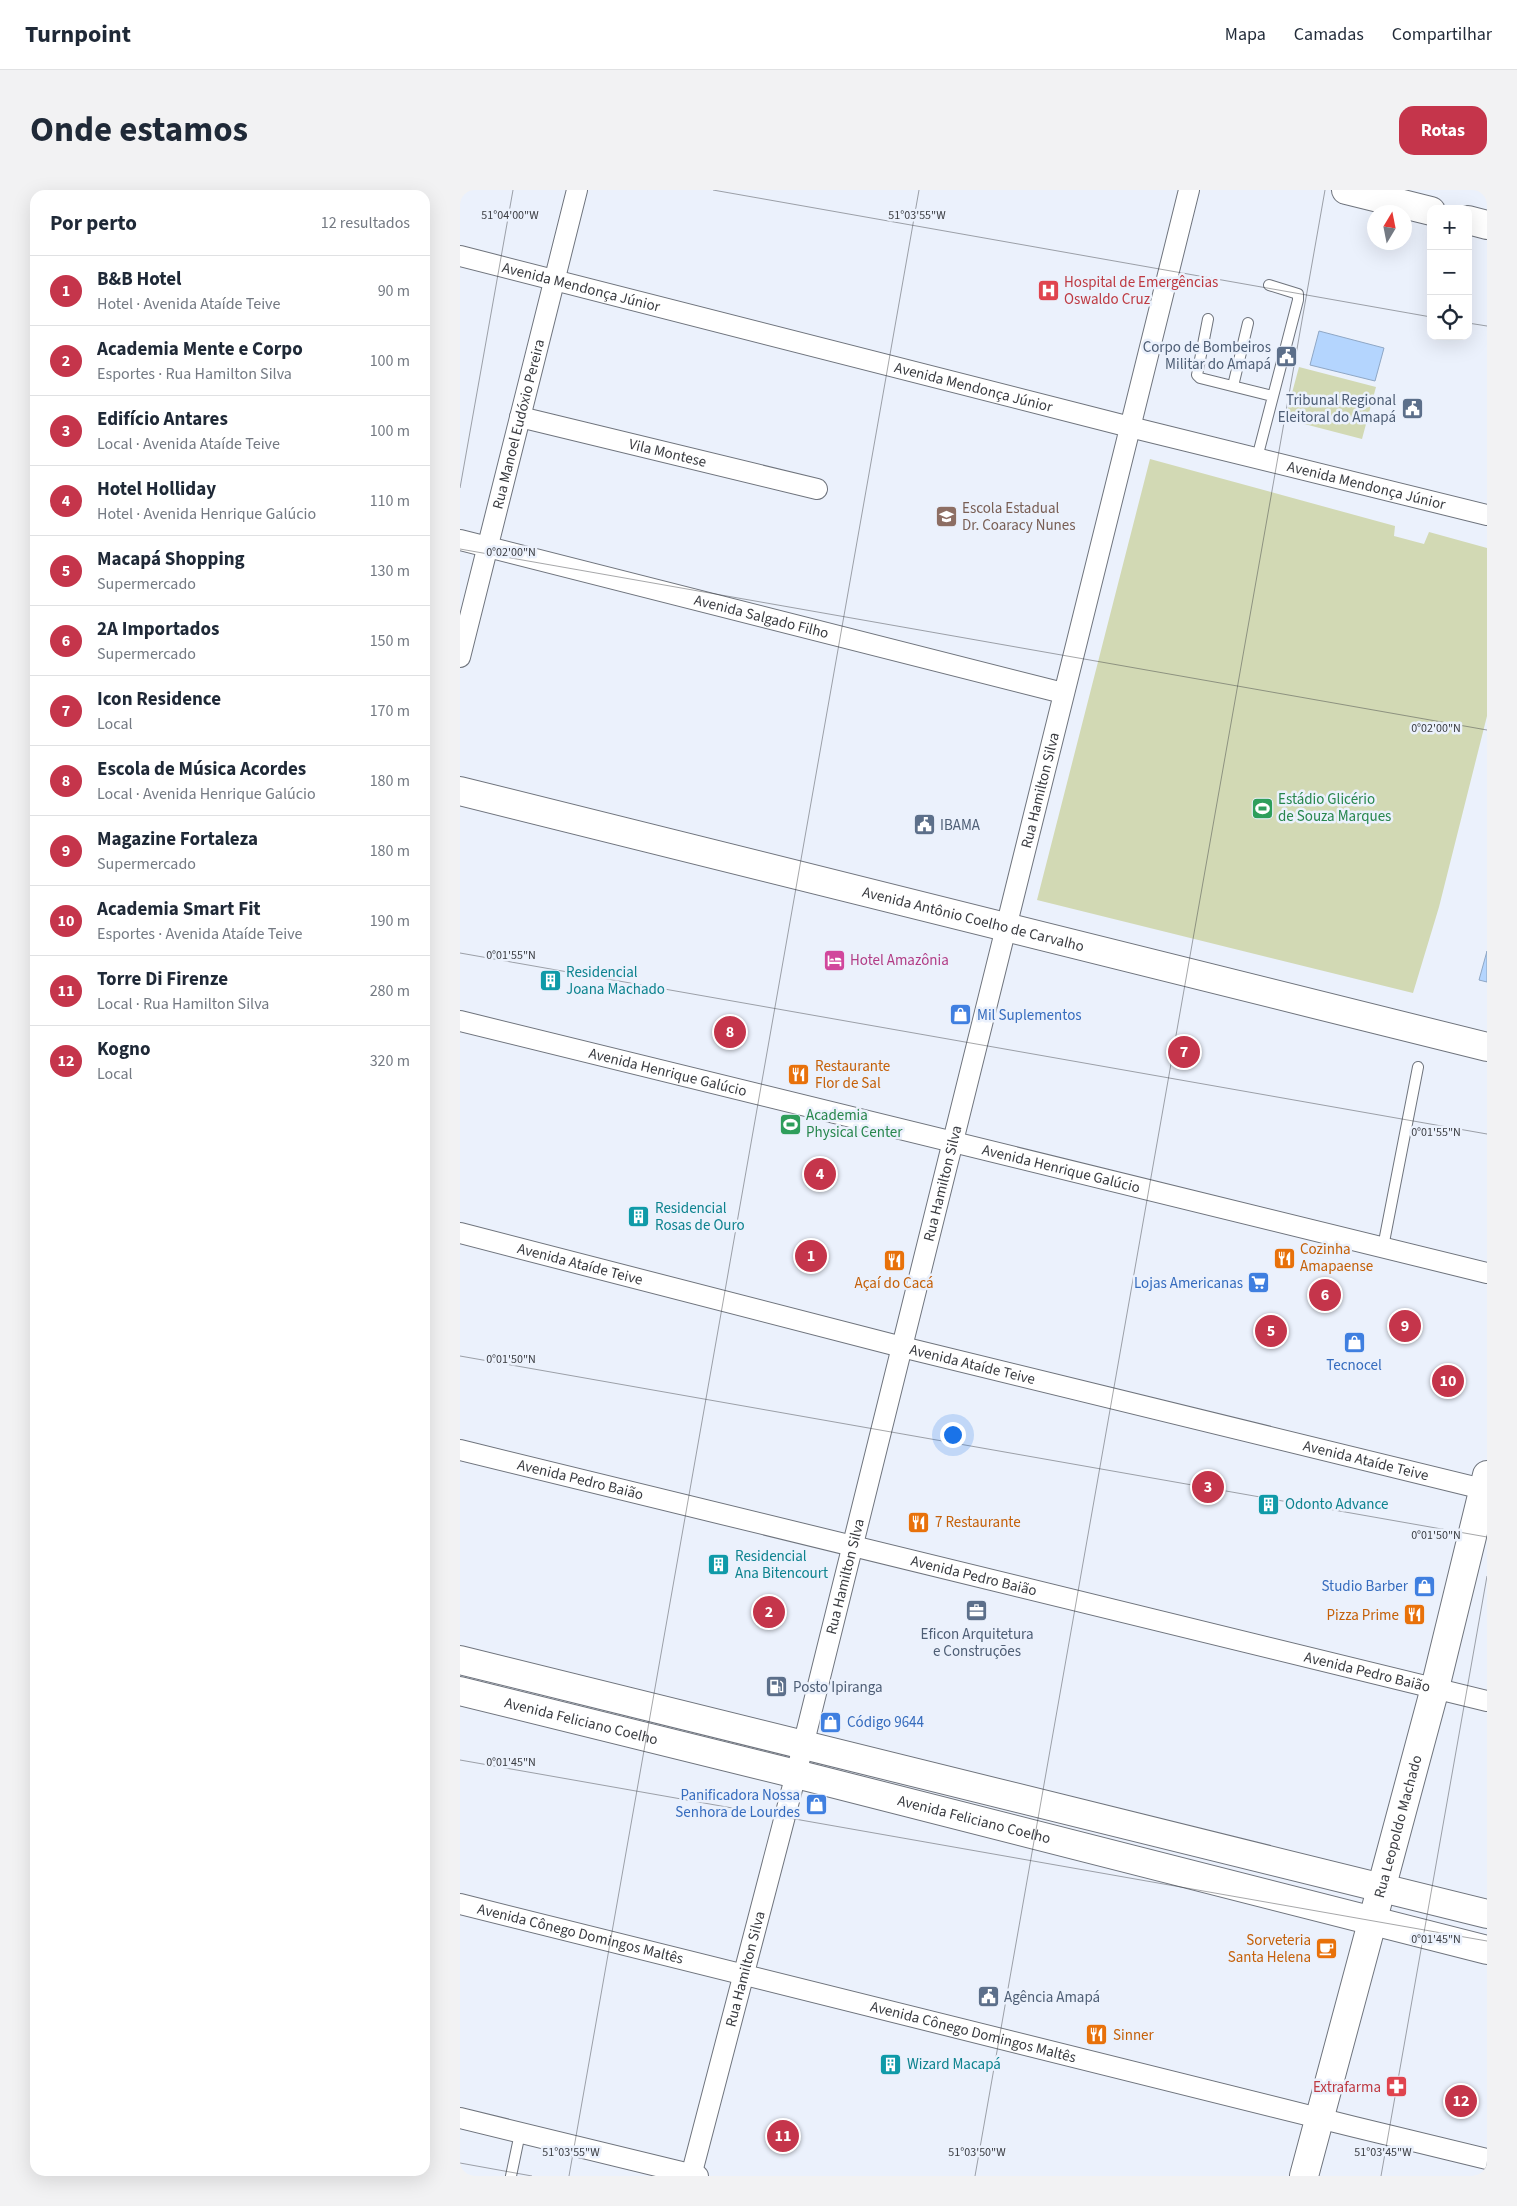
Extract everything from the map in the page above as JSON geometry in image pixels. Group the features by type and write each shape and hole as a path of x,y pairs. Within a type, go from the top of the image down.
{"street":[{"name":"Rua Manoel Eudóxio Pereira","path":"460,657 577,190"},
{"name":"Rua Hamilton Silva","path":"694,2175 796,1774 851,1546 955,1141 1005,926 1189,190"},
{"path":"1346,190 1427,210"},
{"path":"1472,221 1487,225"},
{"name":"Avenida Mendonça Júnior","path":"460,256 1487,516"},
{"name":"Vila Montese","path":"520,417 817,489"},
{"name":"Avenida Salgado Filho","path":"460,540 1063,693"},
{"name":"Avenida Antônio Coelho de Carvalho","path":"460,791 1487,1047"},
{"name":"Avenida Henrique Galúcio","path":"460,1021 1487,1273"},
{"name":"Avenida Ataíde Teive","path":"460,1233 902,1347 1486,1485"},
{"name":"Avenida Pedro Baião","path":"460,1450 1487,1701"},
{"name":"Rua Leopoldo Machado","path":"1304,2176 1436,1688 1486,1485"},
{"name":"Avenida Feliciano Coelho","path":"460,1660 1487,1914"},
{"path":"518,1706 525,1677"},
{"name":"Avenida Feliciano Coelho","path":"460,1691 796,1774 1487,1950"},
{"path":"1087,1848 1094,1817"},
{"name":"Avenida Cônego Domingos Maltês","path":"460,1904 744,1973 1319,2120 1487,2159"},
{"path":"460,2118 694,2175"}],"lane":[{"path":"1257,458 1298,300 1298,294 1269,285"},
{"path":"1208,319 1197,376 1272,396"},
{"path":"1234,386 1248,323"},
{"path":"1383,1247 1418,1067"},
{"path":"511,2176 520,2133"}],"green space":[{"path":"1299,367 1376,387 1362,439 1285,419"},
{"name":"Estádio Glicério de Souza Marques","path":"1150,459 1395,526 1394,536 1424,544 1429,532 1487,548 1487,716 1439,907 1413,993 1037,900"}],"water":[{"path":"1319,331 1384,348 1375,381 1310,365"},
{"path":"1487,951 1487,982 1479,980"}],"place":[{"name":"Hospital de Emergências Oswaldo Cruz","path":"1048,291"},
{"name":"Corpo de Bombeiros Militar do Amapá","path":"1287,356"},
{"name":"Tribunal Regional Eleitoral do Amapá","path":"1412,409"},
{"name":"Escola Estadual Dr. Coaracy Nunes","path":"946,517"},
{"name":"Estádio Glicério de Souza Marques","path":"1262,808"},
{"name":"IBAMA","path":"924,825"},
{"name":"Hotel Amazônia","path":"834,960"},
{"name":"Residencial Joana Machado","path":"550,981"},
{"name":"Mil Suplementos","path":"961,1015"},
{"name":"Escola de Música Acordes","path":"730,1032"},
{"name":"Icon Residence","path":"1184,1052"},
{"name":"Restaurante Flor de Sal","path":"799,1075"},
{"name":"Academia Physical Center","path":"790,1124"},
{"name":"Hotel Holliday","path":"820,1174"},
{"name":"Residencial Rosas de Ouro","path":"639,1217"},
{"name":"B&B Hotel","path":"811,1256"},
{"name":"Cozinha Amapaense","path":"1284,1258"},
{"name":"Açaí do Cacá","path":"894,1260"},
{"name":"Lojas Americanas","path":"1259,1283"},
{"name":"2A Importados","path":"1325,1295"},
{"name":"Magazine Fortaleza","path":"1405,1326"},
{"name":"Macapá Shopping","path":"1271,1331"},
{"name":"Tecnocel","path":"1354,1342"},
{"name":"Academia Smart Fit","path":"1448,1381"},
{"name":"Edifício Antares","path":"1208,1487"},
{"name":"Odonto Advance","path":"1269,1504"},
{"name":"7 Restaurante","path":"919,1522"},
{"name":"Residencial Ana Bitencourt","path":"719,1565"},
{"name":"Studio Barber","path":"1424,1586"},
{"name":"Eficon Arquitetura e Construções","path":"977,1611"},
{"name":"Academia Mente e Corpo","path":"769,1612"},
{"name":"Pizza Prime","path":"1415,1615"},
{"name":"Posto Ipiranga","path":"777,1687"},
{"name":"Código 9644","path":"831,1722"},
{"name":"Panificadora Nossa Senhora de Lourdes","path":"816,1804"},
{"name":"Sorveteria Santa Helena","path":"1327,1949"},
{"name":"Agência Amapá","path":"988,1997"},
{"name":"Sinner","path":"1097,2035"},
{"name":"Wizard Macapá","path":"891,2064"},
{"name":"Extrafarma","path":"1397,2087"},
{"name":"Kogno","path":"1461,2101"},
{"name":"Torre Di Firenze","path":"783,2136"}]}
